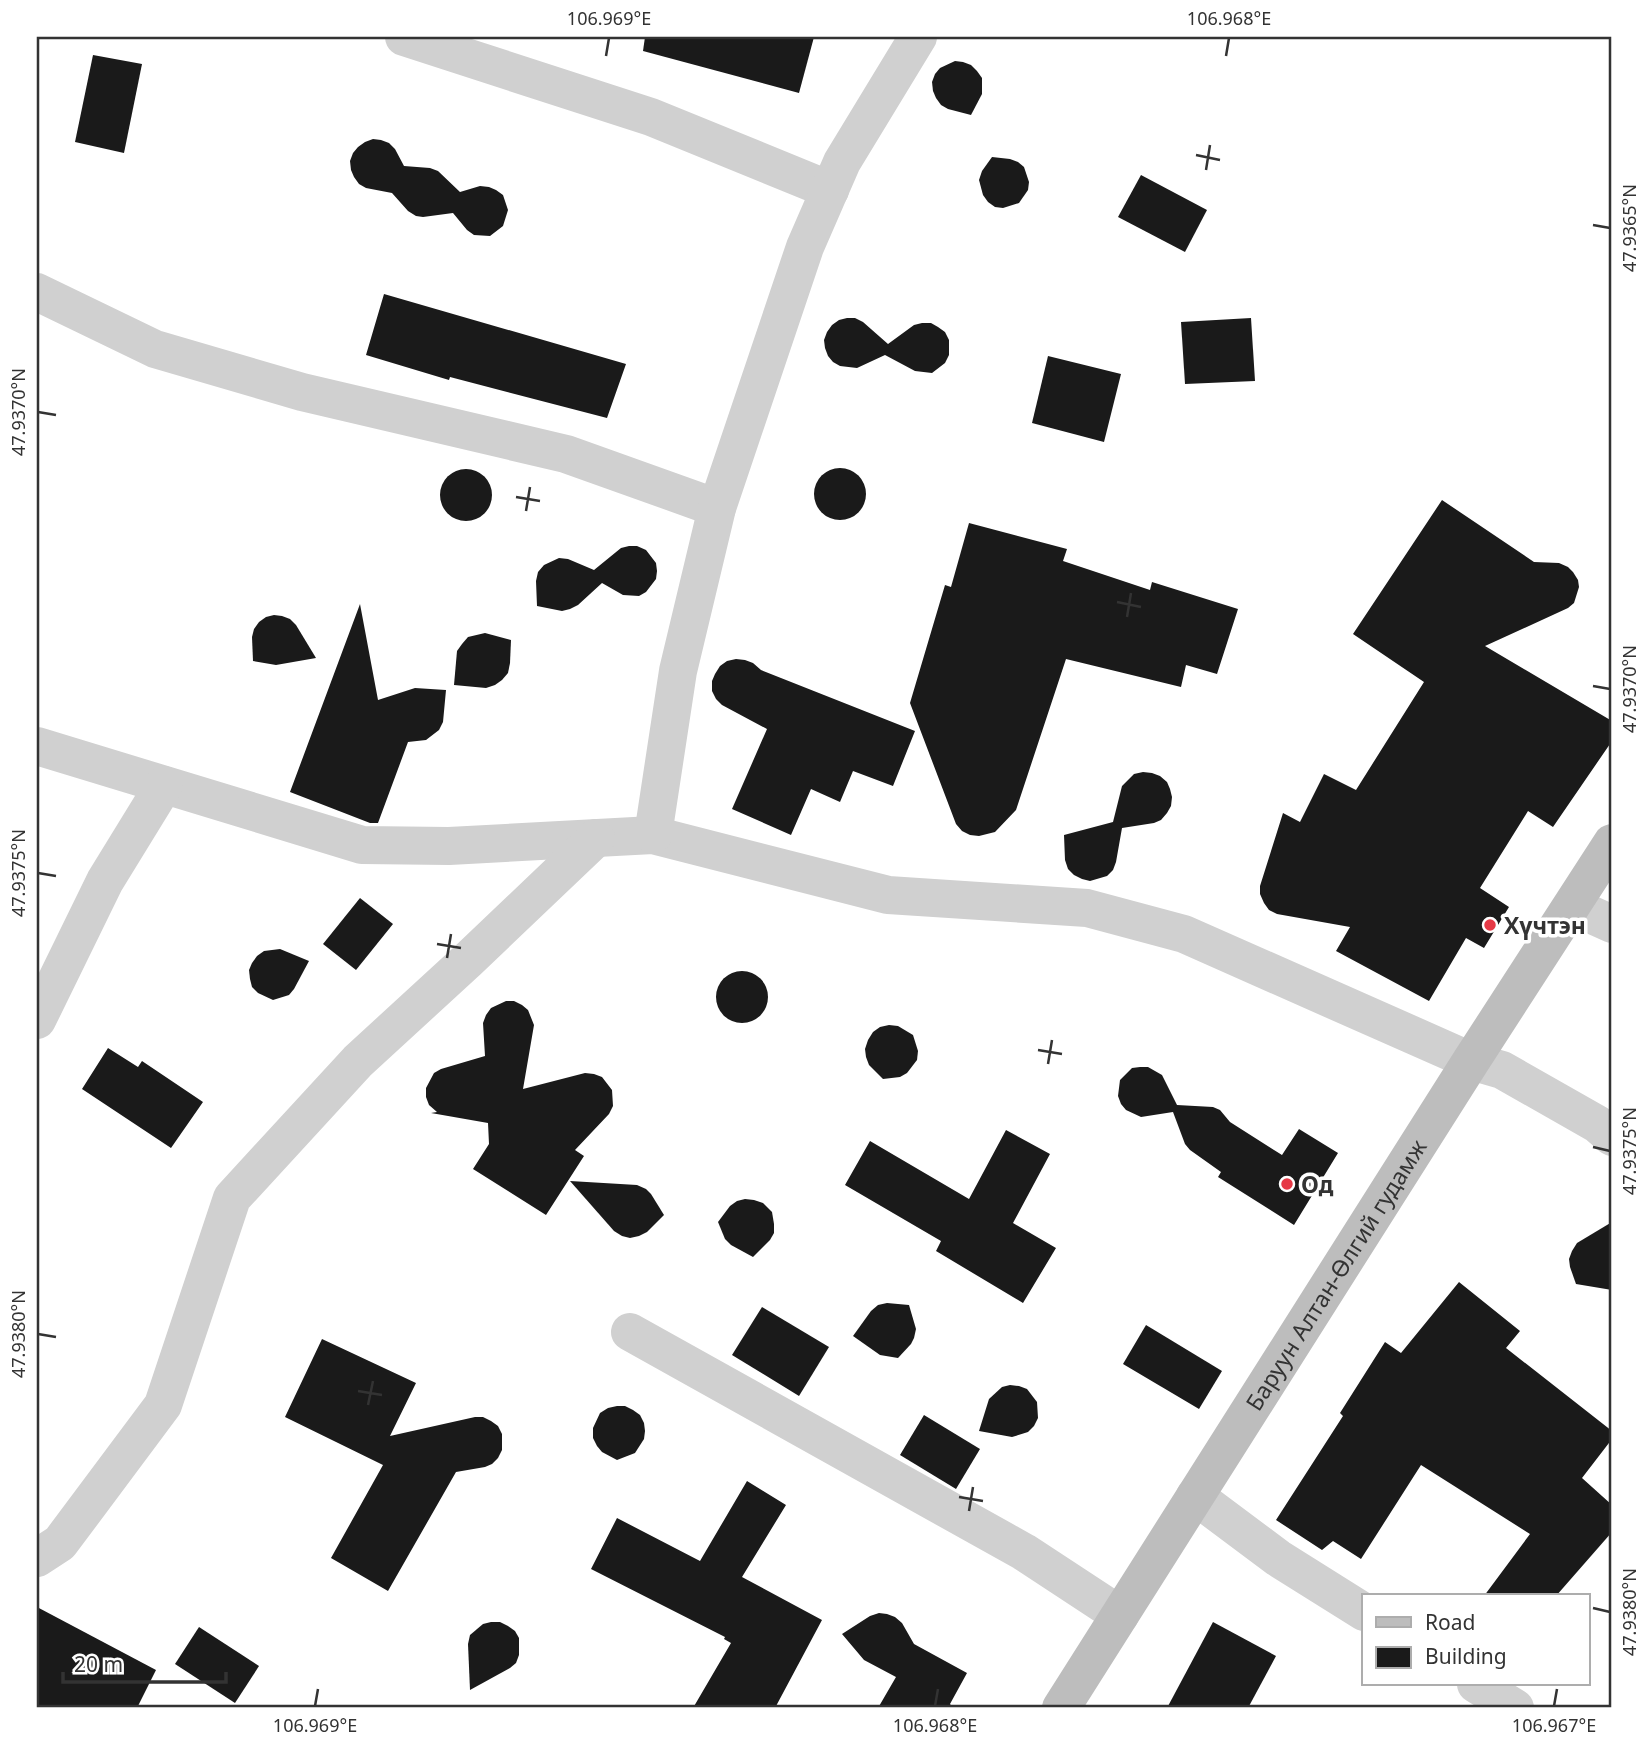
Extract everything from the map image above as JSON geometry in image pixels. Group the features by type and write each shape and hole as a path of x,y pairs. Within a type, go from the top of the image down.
{"main road":[{"name":"Баруун Алтан-Өлгий гудамж","path":"1061,1708 1612,843"}],"street":[{"path":"404,37 650,117 830,190"},
{"path":"653,835 678,671 717,508 806,247 830,190 842,162 918,37"},
{"path":"37,292 156,349 302,391 566,454 717,508"},
{"path":"37,746 362,845 450,846 653,835 888,895 1087,908 1184,934 1471,1061 1502,1070 1597,1124 1612,1137"},
{"path":"37,1020 105,881 164,785"},
{"path":"37,1558 60,1543 163,1405 232,1198 358,1060 478,951 596,838"},
{"path":"1572,906 1612,924"},
{"path":"630,1332 1024,1552 1120,1615"},
{"path":"1195,1496 1278,1558 1362,1611"},
{"path":"1479,1686 1514,1708"}],"building":[{"path":"645,37 814,37 799,93 643,51"},
{"path":"93,55 142,64 124,153 75,142"},
{"path":"955,61 971,65 982,78 982,94 971,115 941,105 933,91 935,74 940,68"},
{"path":"373,139 389,143 404,166 438,171 460,192 480,186 496,190 503,195 508,210 503,226 490,236 474,235 453,213 416,216 392,193 359,184 351,170 350,161 358,147"},
{"path":"992,157 1010,159 1024,167 1029,182 1028,190 1019,203 1003,208 995,207 983,195 979,180"},
{"path":"1141,175 1207,210 1185,252 1118,217"},
{"path":"384,294 626,364 607,418 450,377 449,380 366,355"},
{"path":"847,318 863,322 888,344 914,325 931,323 945,332 949,340 949,355 945,363 932,373 915,371 885,355 857,368 840,366 828,356 824,340 832,325"},
{"path":"1251,318 1255,381 1185,384 1181,322"},
{"path":"1048,356 1121,374 1104,442 1032,423"},
{"path":"840,468 850,470 858,476 864,484 864,504 858,512 850,518 840,520 830,518 822,512 816,504 814,494 816,484 822,476 830,470"},
{"path":"466,469 476,471 484,477 490,485 490,505 484,513 476,519 466,521 456,519 448,513 442,505 440,495 442,485 448,477 456,471"},
{"path":"1442,500 1534,562 1559,563 1573,572 1579,587 1574,603 1485,646 1612,721 1612,741 1553,827 1528,811 1480,888 1509,907 1484,948 1466,938 1429,1001 1336,951 1350,927 1277,914 1269,910 1264,903 1260,886 1283,813 1300,822 1324,774 1356,790 1424,682 1353,634"},
{"path":"969,523 1067,549 1063,561 1150,590 1152,582 1238,609 1217,674 1186,665 1181,687 1066,659 1016,810 995,832 979,836 962,831 956,824 910,703 945,585 951,587"},
{"path":"629,546 646,550 656,563 656,579 646,592 639,596 623,595 602,583 570,609 562,611 537,606 536,581 538,572 544,565 559,558 594,570 621,548"},
{"path":"360,604 378,700 415,688 446,690 443,722 439,730 426,740 408,742 378,823 370,823 290,792"},
{"path":"274,615 290,619 296,625 316,658 276,665 253,661 254,629 266,617"},
{"path":"485,633 511,640 508,673 495,685 486,688 454,685 457,651 468,637"},
{"path":"736,659 753,663 761,670 915,731 893,786 853,771 840,802 811,789 791,835 732,809 767,729 722,705 712,691 712,681 720,666"},
{"path":"1143,772 1160,776 1167,782 1172,797 1167,813 1154,823 1122,828 1116,862 1107,876 1090,881 1074,875 1065,860 1064,835 1113,822 1122,786 1134,774"},
{"path":"360,898 393,924 356,970 323,944"},
{"path":"280,949 309,961 289,995 273,1000 252,987 249,970 257,956 264,951"},
{"path":"742,971 752,973 760,979 766,987 766,1007 760,1015 752,1021 742,1023 732,1021 724,1015 718,1007 716,997 718,987 724,979 732,973"},
{"path":"506,1001 514,1001 528,1010 534,1025 523,1089 585,1073 602,1077 612,1090 613,1106 609,1114 575,1150 584,1156 546,1215 473,1169 489,1144 488,1123 431,1113 437,1112 429,1105 426,1097 426,1088 434,1073 485,1056 483,1023 486,1015 491,1008"},
{"path":"889,1025 898,1026 913,1035 918,1051 917,1060 907,1073 900,1077 883,1079 869,1065 865,1049 873,1032"},
{"path":"108,1048 138,1067 142,1061 203,1102 171,1148 82,1089"},
{"path":"1148,1067 1162,1075 1177,1105 1213,1107 1220,1110 1230,1122 1282,1155 1299,1129 1338,1153 1294,1225 1218,1177 1221,1172 1185,1144 1173,1112 1141,1117 1126,1110 1118,1096 1120,1080 1132,1068"},
{"path":"1006,1130 1050,1154 1013,1223 1056,1248 1023,1303 936,1251 941,1241 845,1185 870,1141 969,1199"},
{"path":"570,1181 637,1185 651,1194 664,1215 639,1236 622,1236 614,1231"},
{"path":"745,1199 763,1203 772,1212 774,1224 774,1233 770,1240 753,1257 725,1239 718,1222 730,1206"},
{"path":"1612,1222 1612,1290 1576,1284 1569,1259 1572,1251 1577,1243"},
{"path":"1459,1282 1520,1331 1506,1348 1612,1431 1612,1439 1582,1478 1612,1505 1612,1532 1558,1594 1485,1594 1530,1534 1421,1465 1361,1559 1333,1541 1322,1550 1276,1520 1343,1416 1340,1413 1385,1342 1401,1353"},
{"path":"878,1305 909,1305 916,1329 911,1344 898,1358 880,1355 853,1336 871,1311"},
{"path":"762,1307 829,1347 799,1396 732,1355"},
{"path":"1146,1325 1222,1371 1199,1409 1123,1364"},
{"path":"322,1339 416,1383 390,1436 475,1417 491,1421 498,1426 502,1434 502,1450 492,1464 456,1472 388,1591 331,1558 383,1465 285,1417"},
{"path":"1010,1385 1027,1389 1037,1402 1038,1418 1034,1426 1028,1432 1012,1437 979,1431 989,1399 1002,1387"},
{"path":"617,1406 625,1406 640,1415 645,1431 644,1439 635,1453 617,1460 597,1446 593,1438 593,1428 600,1413"},
{"path":"924,1415 980,1449 956,1489 900,1455"},
{"path":"747,1481 786,1505 742,1577 822,1620 775,1708 693,1708 731,1643 724,1639 725,1637 591,1569 617,1518 700,1561"},
{"path":"37,1607 156,1670 137,1708 37,1708"},
{"path":"879,1613 895,1617 902,1623 914,1644 967,1673 950,1704 953,1708 878,1708 896,1677 864,1660 842,1634"},
{"path":"500,1622 515,1631 519,1638 519,1655 510,1668 470,1690 470,1635 483,1624"},
{"path":"1213,1622 1276,1656 1248,1708 1167,1708"},
{"path":"199,1627 259,1666 235,1703 175,1664"}],"place":[{"name":"Хүчтэн","path":"1490,925"},
{"name":"Од","path":"1287,1184"}]}
